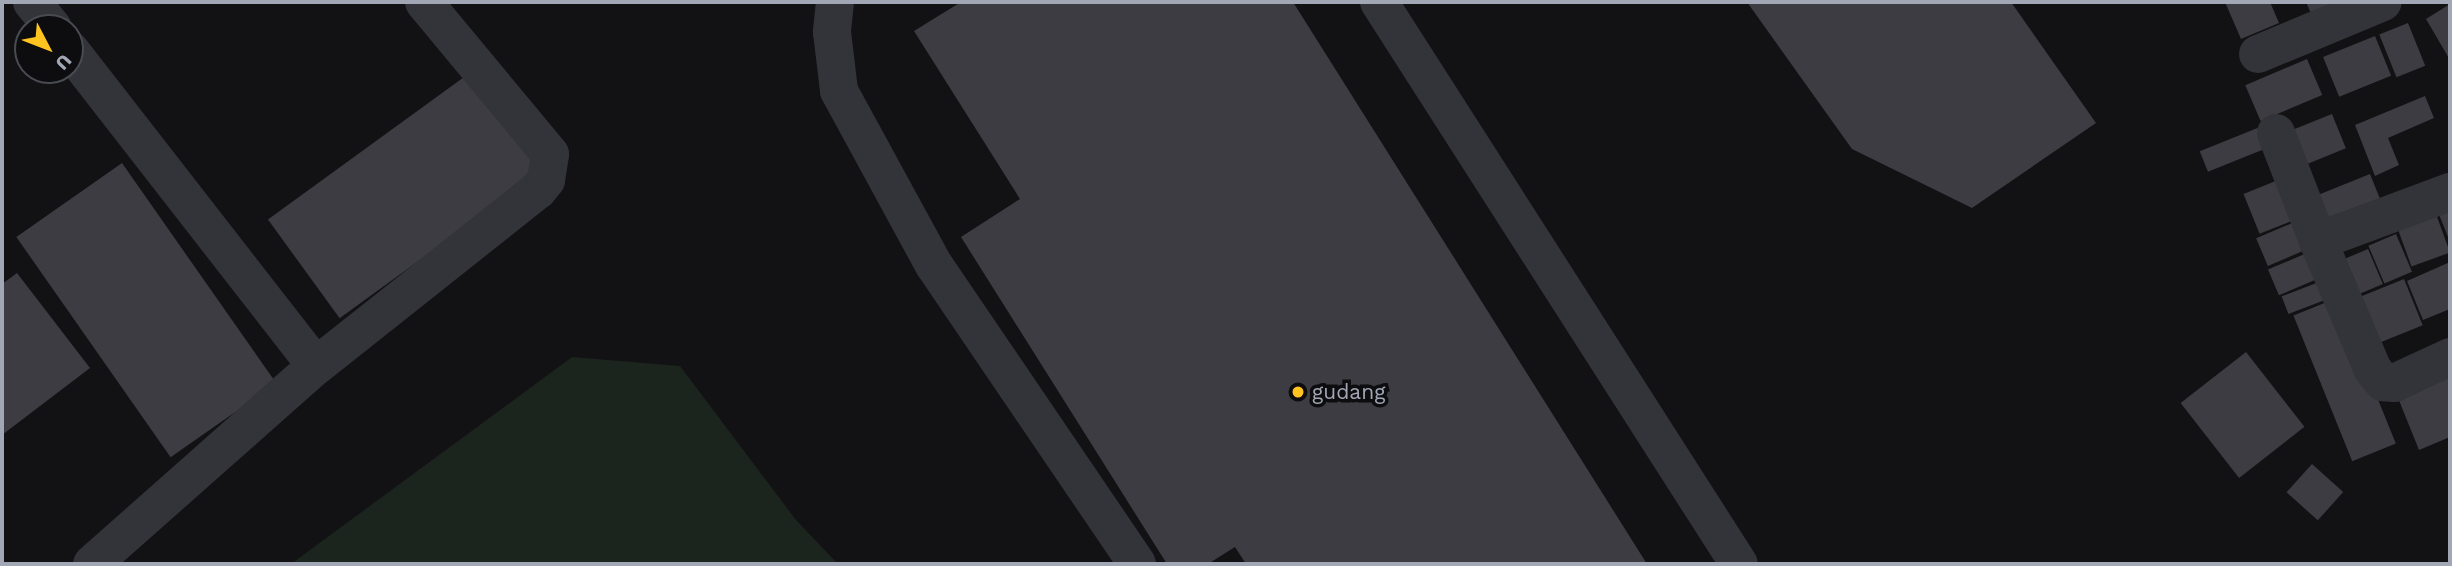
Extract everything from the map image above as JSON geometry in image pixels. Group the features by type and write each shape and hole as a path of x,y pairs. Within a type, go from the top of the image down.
{"street":[{"path":"92,564 316,366 538,190 550,169 550,154 424,2"},
{"path":"835,2 832,32 839,91 934,265 1137,564"},
{"path":"1379,2 1738,564"},
{"path":"2258,54 2383,2"},
{"path":"84,68 316,366"},
{"path":"2276,133 2318,242 2373,370 2383,382 2393,383 2450,357"},
{"path":"2318,242 2450,192"}],"shaded area":[{"path":"572,357 680,366 796,520 838,564 291,564"}],"building":[{"name":"gudang","path":"961,2 1293,2 1647,564 1246,564 1235,547 1208,564 1167,564 961,237 1020,199 914,31"},
{"path":"1747,2 2011,2 2096,123 1972,208 1852,149"},
{"path":"2225,2 2270,2 2279,23 2241,39"},
{"path":"2306,2 2352,2 2313,18"},
{"path":"2450,4 2450,60 2426,19"},
{"path":"2408,23 2425,66 2396,77 2379,35"},
{"path":"2375,36 2391,76 2339,97 2323,57"},
{"path":"2307,59 2322,95 2261,121 2245,85"},
{"path":"471,72 543,171 340,318 268,220"},
{"path":"2425,96 2434,118 2388,138 2399,165 2375,176 2355,125"},
{"path":"2332,114 2346,148 2300,167 2287,132"},
{"path":"2260,127 2268,147 2208,172 2200,151"},
{"path":"122,163 276,383 171,457 16,237"},
{"path":"2370,174 2384,209 2326,233 2312,198"},
{"path":"2288,176 2304,216 2260,234 2243,194"},
{"path":"2450,207 2450,242 2438,212"},
{"path":"2436,214 2450,253 2411,267 2397,228"},
{"path":"2304,218 2316,246 2268,266 2256,238"},
{"path":"2396,234 2412,272 2384,283 2368,246"},
{"path":"2368,249 2383,284 2353,296 2339,262"},
{"path":"2314,250 2325,276 2279,295 2268,270"},
{"path":"2450,262 2450,309 2423,320 2407,281"},
{"path":"17,273 90,368 2,435 2,284"},
{"path":"2332,277 2339,295 2288,314 2282,296"},
{"path":"2404,279 2423,325 2373,346 2354,299"},
{"path":"2337,298 2396,444 2352,461 2293,316"},
{"path":"2246,352 2304,427 2239,478 2181,403"},
{"path":"2450,378 2450,437 2419,450 2394,388"},
{"path":"2312,464 2343,492 2318,520 2287,492"}],"place":[{"name":"gudang","path":"1298,392"}]}
